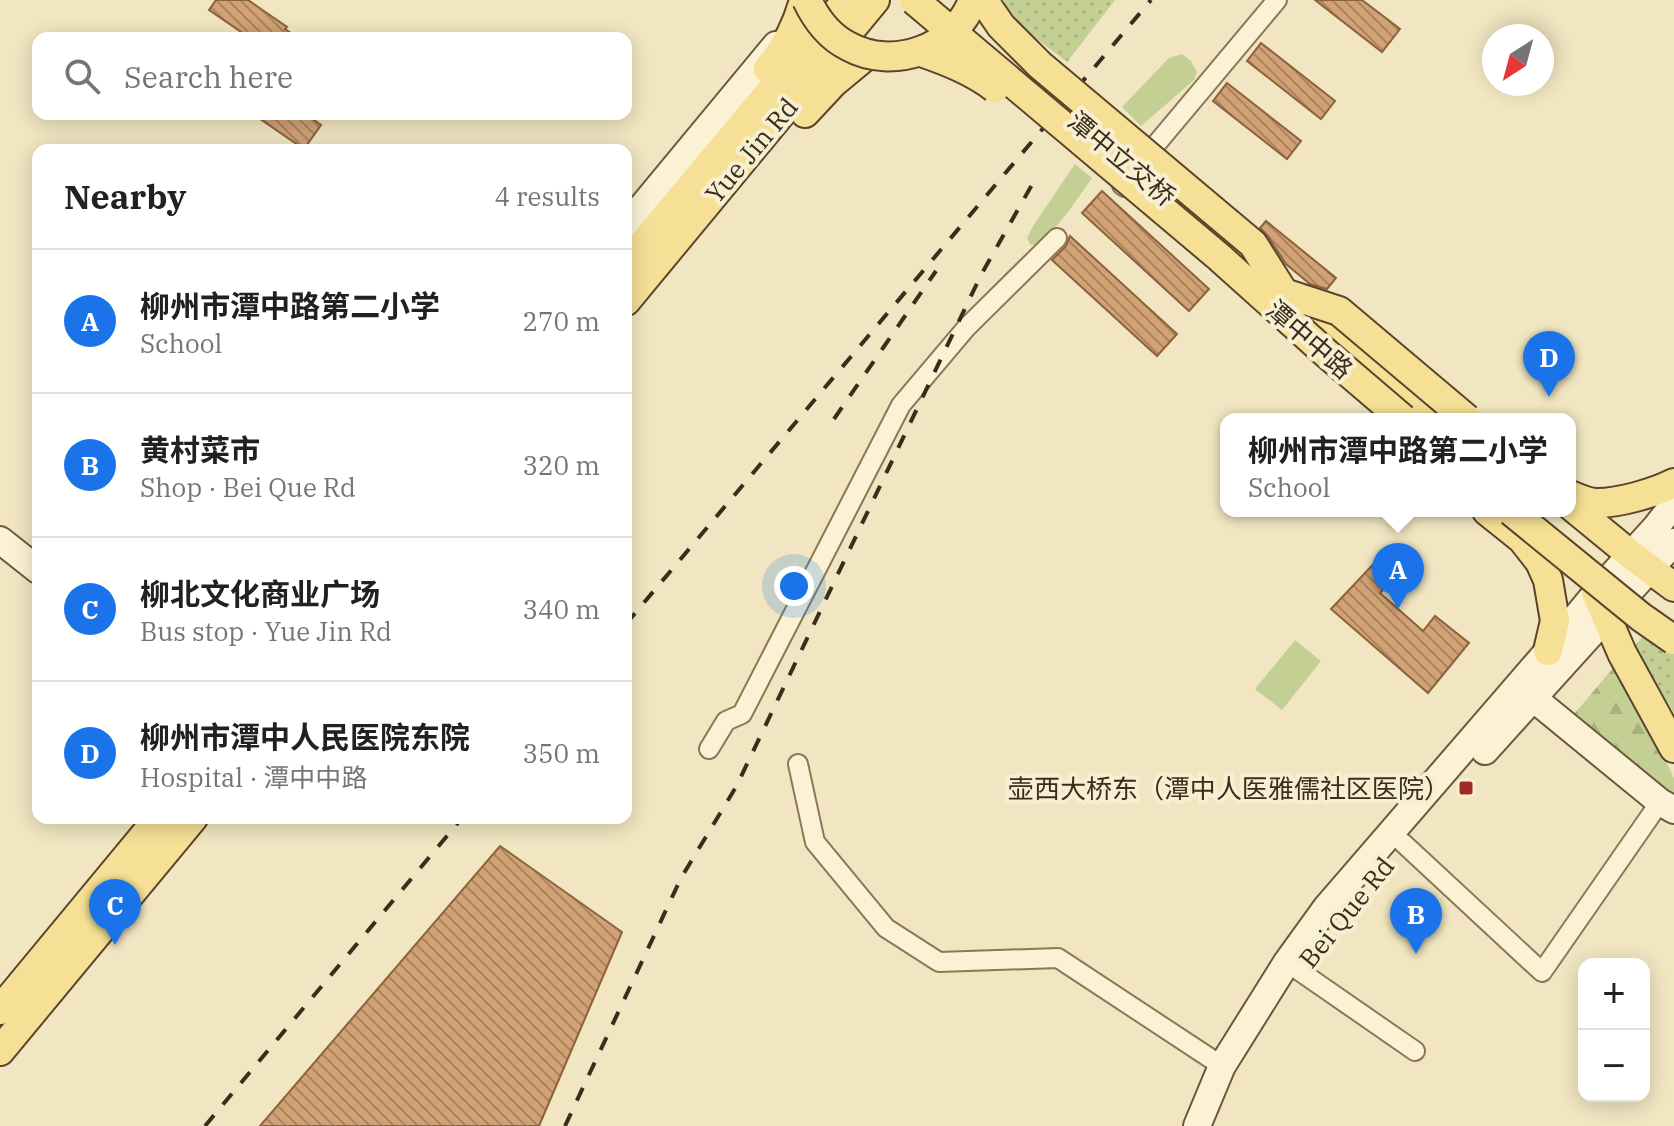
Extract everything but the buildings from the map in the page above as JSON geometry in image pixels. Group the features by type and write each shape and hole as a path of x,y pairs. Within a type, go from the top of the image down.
{"main road":[{"path":"806,0 829,33 847,46 868,54 894,56 921,52 936,44 962,21 973,0"},
{"path":"632,228 782,52 806,0"},
{"name":"Yue Jin Rd","path":"632,257 847,0"},
{"name":"Yue Jin Rd","path":"632,294 875,0"},
{"name":"潭中中路","path":"914,0 1219,257 1423,413"},
{"name":"潭中立交桥","path":"934,0 1279,300"},
{"path":"986,0 1001,26 1040,65 1253,244 1279,300 1288,344 1370,413"},
{"path":"921,52 951,63 991,85 1233,290 1339,311 1460,413"},
{"path":"632,317 821,94 868,54"},
{"name":"潭中中路","path":"1279,300 1397,413"},
{"path":"1576,497 1593,503 1628,498 1674,483"},
{"path":"1576,510 1600,528 1635,563 1674,587"},
{"path":"1494,517 1522,539 1540,562 1548,580 1555,621 1548,651"},
{"path":"1518,517 1641,617 1674,640"},
{"path":"1547,517 1674,619"},
{"path":"1602,604 1674,726"},
{"path":"1602,604 1622,653 1674,748"},
{"path":"0,1010 154,824"},
{"path":"0,1051 188,824"}],"street":[{"path":"632,219 780,40 790,0"},
{"path":"1277,0 1122,185 1387,413"},
{"path":"1142,161 1444,413"},
{"path":"709,749 726,721 742,714 901,405 967,327 1057,238"},
{"path":"1244,291 1266,265"},
{"path":"1570,517 1635,563 1674,504"},
{"path":"1508,517 1602,604"},
{"path":"0,540 32,565"},
{"name":"Bei Que Rd","path":"1211,1126 1233,1074 1298,970 1337,917 1533,698 1635,563 1674,542"},
{"name":"Bei Que Rd","path":"1197,1126 1222,1066 1287,962 1326,908 1548,651 1602,604"},
{"path":"1403,843 1542,972 1667,806 1533,698"},
{"path":"798,764 815,842 886,928 939,962 1058,958 1222,1066"},
{"path":"1298,970 1415,1051"}],"green space":[{"path":"1004,0 1115,0 1067,62 1008,17"},
{"path":"1182,54 1191,61 1197,72 1194,80 1141,126 1122,107 1169,58"},
{"path":"1075,164 1092,178 1042,244 1031,245 1027,238 1033,226"},
{"path":"1648,630 1674,650 1674,713 1632,649"},
{"path":"1295,640 1321,661 1282,710 1255,689"},
{"path":"1618,662 1674,778 1674,797 1570,719"}],"railway":[{"path":"632,617 1151,0"},
{"path":"565,1126 681,878 736,787 981,275 1038,174"},
{"path":"834,419 936,271"},
{"path":"205,1126 457,824"}],"place":[{"name":"柳州市潭中人民医院东院","path":"1549,397"},
{"name":"柳州市潭中路第二小学","path":"1398,609"},
{"name":"壶西大桥东（潭中人医雅儒社区医院）","path":"1466,788"},
{"name":"柳北文化商业广场","path":"115,945"},
{"name":"黄村菜市","path":"1416,954"}]}
